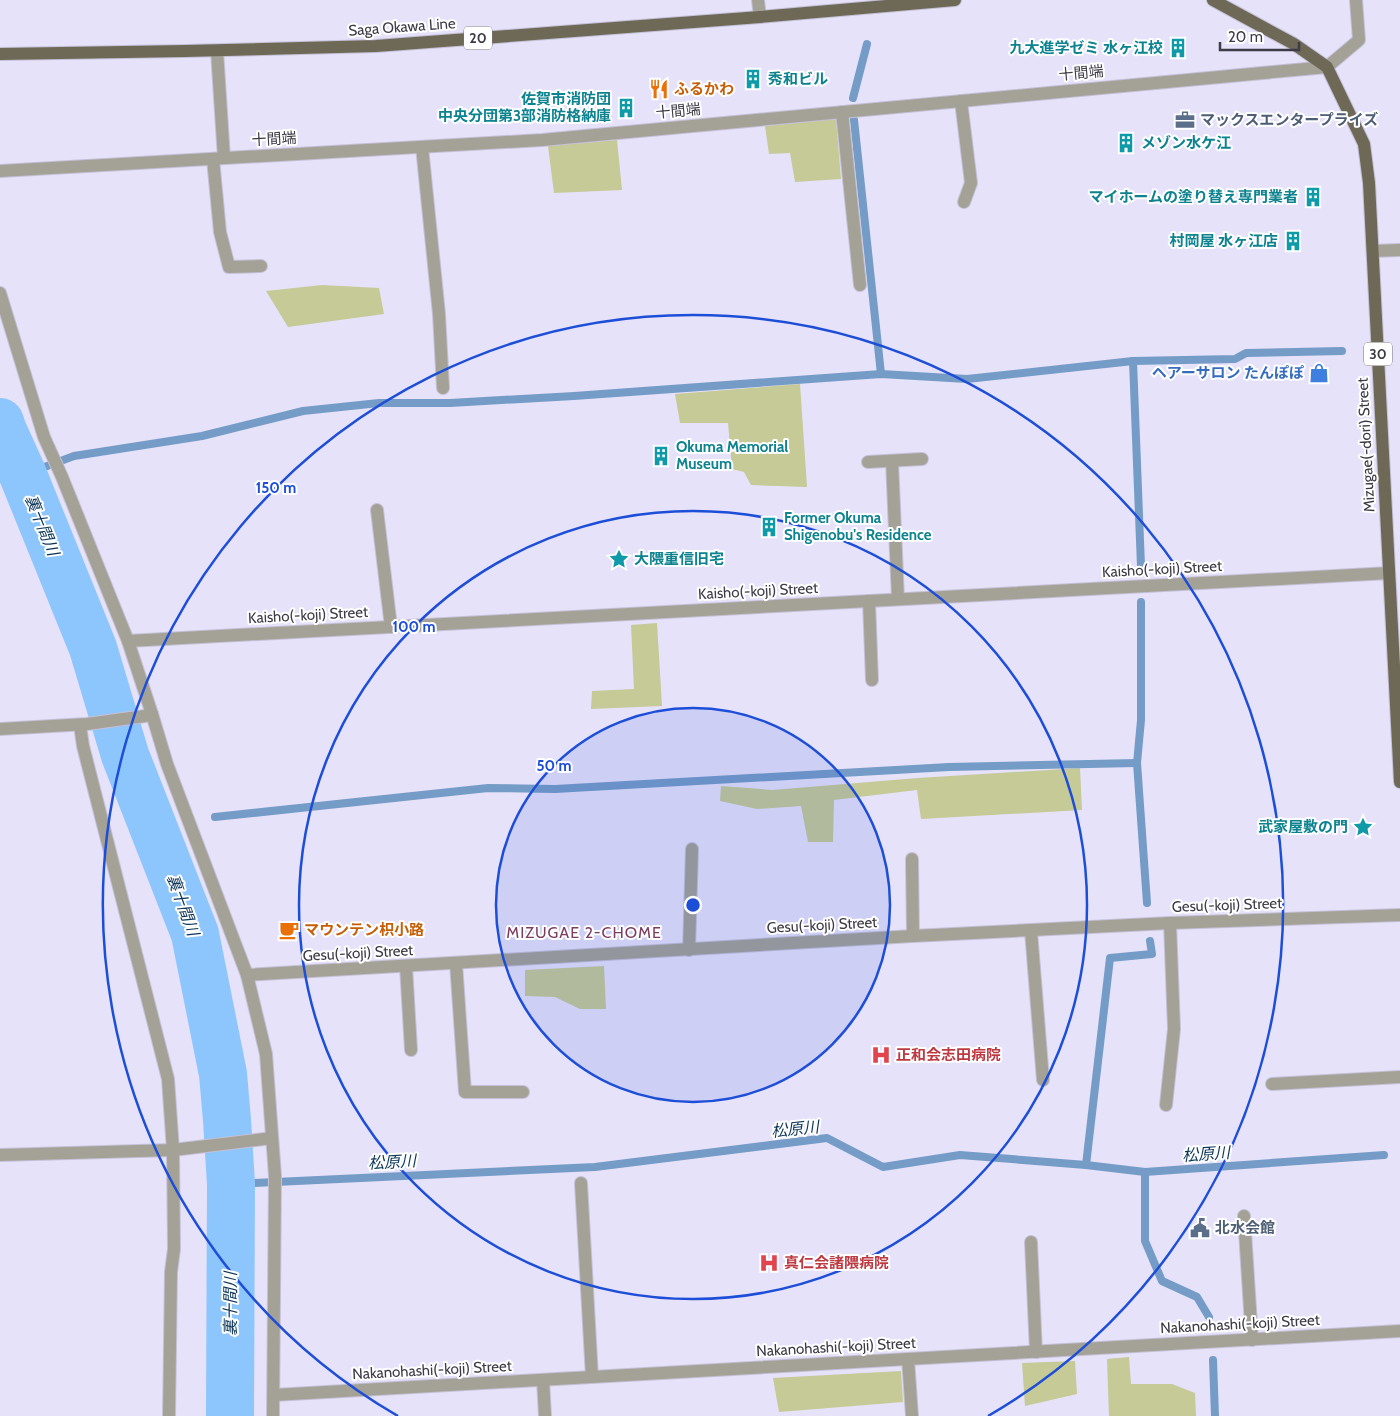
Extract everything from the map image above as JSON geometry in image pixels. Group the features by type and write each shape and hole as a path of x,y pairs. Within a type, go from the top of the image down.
{"main road":[{"name":"Saga Okawa Line","path":"0,54 217,56 760,17 955,0"},
{"name":"Mizugae(-dori) Street","path":"1213,0 1294,44 1327,67 1364,144 1369,183 1373,251 1400,782"}],"street":[{"path":"758,0 760,17"},
{"path":"1327,67 1359,40 1356,0"},
{"path":"217,56 220,89 218,159 220,232 229,267 261,266"},
{"name":"十間端","path":"0,171 542,140 1327,67"},
{"path":"961,101 971,183 964,202"},
{"path":"842,112 860,285"},
{"path":"422,147 439,314 442,388"},
{"path":"1373,251 1400,250"},
{"path":"0,293 41,428 128,641 149,715 247,975 266,1054 266,1139 275,1182 273,1416"},
{"path":"868,462 922,459"},
{"path":"892,461 898,599"},
{"path":"377,510 391,627"},
{"name":"Kaisho(-koji) Street","path":"128,641 1389,573"},
{"path":"869,601 872,680"},
{"path":"0,729 84,724 149,715"},
{"path":"84,724 83,746 168,1079 178,1149 174,1249 171,1272 169,1416"},
{"path":"689,950 692,849"},
{"path":"912,859 913,936"},
{"name":"Gesu(-koji) Street","path":"247,975 913,936 1170,923 1400,915"},
{"path":"1166,1105 1174,1029 1170,923"},
{"path":"1031,930 1043,1080"},
{"path":"456,963 465,1092 523,1092"},
{"path":"406,966 411,1050"},
{"path":"1272,1084 1400,1076"},
{"path":"0,1155 178,1149 266,1139"},
{"path":"581,1183 592,1377"},
{"path":"1244,1216 1252,1340"},
{"path":"1031,1242 1036,1352"},
{"name":"Nakanohashi(-koji) Street","path":"274,1395 1400,1331"},
{"path":"908,1359 912,1416"},
{"path":"543,1380 545,1416"}],"green space":[{"path":"836,119 841,179 795,182 790,153 769,154 765,126"},
{"path":"617,140 622,190 554,193 548,146"},
{"path":"322,285 379,288 384,314 288,327 266,291"},
{"path":"800,384 807,487 751,485 744,472 732,469 728,423 680,423 675,394"},
{"path":"657,623 662,706 591,709 592,691 634,689 631,625"},
{"path":"1080,768 1082,810 921,819 917,790 834,800 833,842 808,842 801,806 757,809 720,801 721,786 772,790 918,778"},
{"path":"604,966 606,1009 580,1009 555,997 525,996 525,970"},
{"path":"1129,1357 1131,1384 1172,1384 1195,1393 1196,1416 1109,1416 1107,1359"},
{"path":"1075,1361 1077,1394 1025,1406 1022,1363"},
{"path":"901,1371 903,1402 779,1412 773,1378"}],"waterway":[{"path":"853,98 867,44"},
{"path":"854,120 881,374"},
{"path":"23,475 74,456 202,436 303,411 379,403 450,403 574,396 881,374 967,379 1133,361 1235,359 1246,353 1342,351"},
{"path":"1133,361 1141,566"},
{"name":"裏十間川","path":"0,422 93,648 125,755 195,934 223,1074 227,1120 231,1184 230,1416"},
{"path":"1141,602 1141,720 1137,763 1147,903"},
{"path":"215,817 488,788 555,789 949,767 1137,763"},
{"path":"1086,1165 1110,958 1152,954 1150,941"},
{"name":"松原川","path":"231,1184 595,1167 827,1138 883,1167 960,1155 1086,1165 1145,1172 1384,1155"},
{"path":"1145,1172 1145,1241 1162,1281 1197,1297 1209,1317"},
{"path":"1213,1360 1215,1416"}],"place":[{"name":"九大進学ゼミ 水ヶ江校","path":"1178,48"},
{"name":"秀和ビル","path":"753,79"},
{"name":"ふるかわ","path":"659,89"},
{"name":"佐賀市消防団 中央分団第3部消防格納庫","path":"626,108"},
{"name":"マックスエンタープライズ","path":"1185,120"},
{"name":"メゾン水ケ江","path":"1126,143"},
{"name":"マイホームの塗り替え専門業者","path":"1313,197"},
{"name":"村岡屋 水ヶ江店","path":"1293,241"},
{"name":"ヘアーサロン たんぽぽ","path":"1319,373"},
{"name":"Okuma Memorial Museum","path":"661,456"},
{"name":"Former Okuma Shigenobu's Residence","path":"769,527"},
{"name":"大隈重信旧宅","path":"619,559"},
{"name":"武家屋敷の門","path":"1363,827"},
{"name":"マウンテン枳小路","path":"289,930"},
{"name":"正和会志田病院","path":"881,1055"},
{"name":"北水会館","path":"1200,1228"},
{"name":"真仁会諸隈病院","path":"769,1263"}],"district":[{"name":"MIZUGAE 2-CHOME","path":"584,932"}]}
